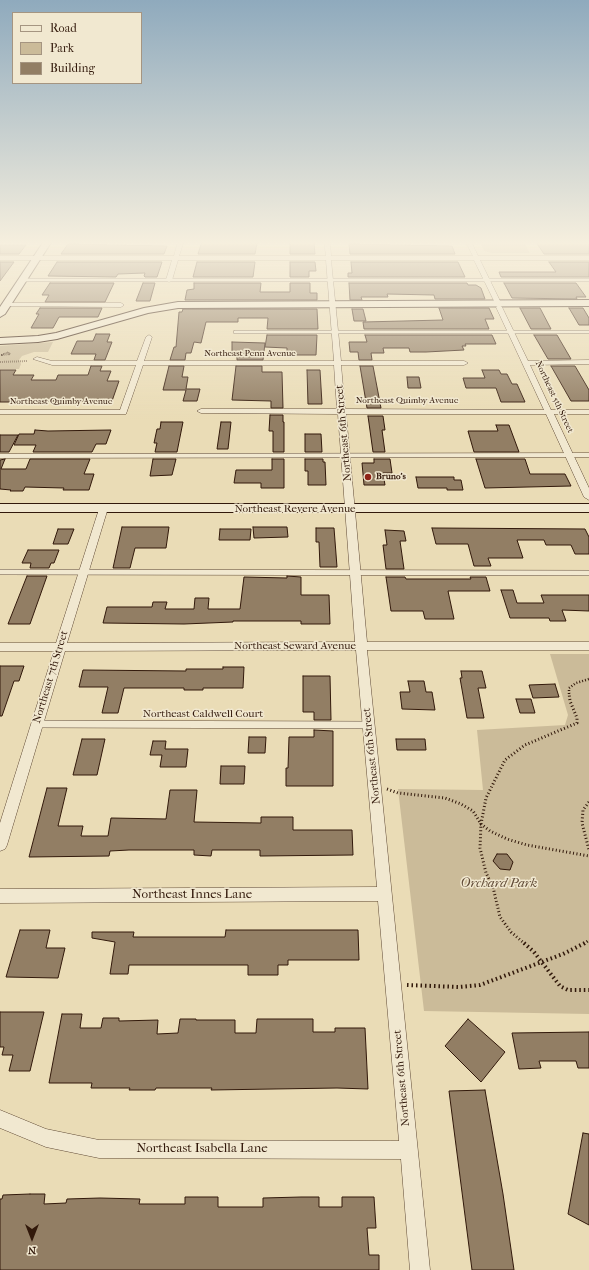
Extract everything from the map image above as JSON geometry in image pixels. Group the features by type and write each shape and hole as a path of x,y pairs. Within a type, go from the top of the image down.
{"main road":[{"path":"0,314 10,300"},
{"path":"0,341 38,339 57,336 140,311 178,305 332,305 344,307 589,303"},
{"path":"498,305 589,307"},
{"name":"Northeast Revere Avenue","path":"0,508 589,508"}],"street":[{"name":"Northeast 6th Street","path":"332,300 368,725 375,784 420,1270"},
{"name":"Northeast 5th Street","path":"496,300 589,497"},
{"path":"6,306 121,305"},
{"path":"140,363 149,337"},
{"name":"Northeast Penn Avenue","path":"36,359 52,363 464,363"},
{"path":"526,363 589,362"},
{"name":"Northeast Quimby Avenue","path":"0,412 123,412 140,363"},
{"name":"Northeast Quimby Avenue","path":"201,411 589,412"},
{"name":"Northeast 7th Street","path":"0,845 103,508"},
{"name":"Northeast Seward Avenue","path":"0,647 589,646"},
{"name":"Northeast Innes Lane","path":"0,896 385,894"},
{"name":"Northeast Isabella Lane","path":"0,1119 46,1138 99,1149 409,1150"}],"lane":[{"path":"235,332 589,332"},
{"path":"0,456 589,455"},
{"path":"0,572 589,573"},
{"name":"Northeast Caldwell Court","path":"37,724 368,725"}],"path":[{"path":"0,362 4,356"},
{"path":"0,362 17,362 36,359"},
{"path":"589,679 576,683 569,688 570,701 577,718 577,723 525,745 505,760 486,798 481,824 480,848 486,873 494,886 500,916 511,932 534,952 560,986 568,990 589,990"},
{"path":"375,784 398,794 445,798 461,804 473,811 481,824 490,831 507,839 550,850 589,856"},
{"path":"589,802 583,810 582,823 589,850"},
{"path":"394,985 459,987 480,985 563,954 583,945 589,940"}],"green space":[{"path":"53,342 48,352 34,352 22,356 19,360 21,364 19,369 0,369 0,346"},
{"name":"Orchard Park","path":"550,654 589,654 589,1014 424,1011 398,789 483,790 477,730 565,725 568,715"}],"building":[{"path":"46,300 106,300 105,302 45,302"},
{"path":"136,300 150,300 150,301"},
{"path":"40,308 102,308 98,317 59,317 53,328 31,328 39,314 36,314"},
{"path":"439,308 489,308 494,319 485,319 489,329 364,329 363,322 443,320"},
{"path":"520,308 540,308 551,329 531,329"},
{"path":"569,308 583,308 589,318 589,325 579,325"},
{"path":"183,309 317,309 318,329 267,329 268,318 238,318 238,322 206,322 201,343 194,342 191,353 186,353 185,360 170,360 174,347 176,347 179,312 182,312"},
{"path":"352,309 363,309 366,321 354,321"},
{"path":"96,334 110,334 107,342 112,342 105,360 94,360 96,354 71,354 77,341 93,341"},
{"path":"267,335 317,335 316,355 287,355 287,348 265,347"},
{"path":"365,335 492,335 496,344 465,344 466,346 462,346 464,350 426,352 410,352 409,348 383,348 384,353 371,353 372,360 359,360 358,352 350,352 349,342 367,342"},
{"path":"534,335 557,335 571,359 548,359"},
{"path":"232,342 265,343 263,360 237,360 237,353 232,353"},
{"path":"91,366 102,366 100,371 111,371 107,381 119,381 112,401 0,402 0,370 16,370 13,375 34,375 31,380 56,380 58,375 88,375"},
{"path":"169,366 184,366 182,377 188,377 186,389 200,389 197,401 183,401 186,390 163,390"},
{"path":"236,366 262,366 262,372 282,372 283,408 271,408 271,401 232,400"},
{"path":"360,366 373,366 381,408 367,408"},
{"path":"551,366 575,366 589,390 589,401 571,401"},
{"path":"307,370 320,370 322,404 308,404"},
{"path":"482,370 499,370 501,374 507,374 512,384 517,384 525,402 501,402 496,388 466,388 463,378 485,378"},
{"path":"407,377 419,377 421,388 408,388"},
{"path":"270,415 283,415 284,452 273,452 273,431 269,431"},
{"path":"368,416 383,416 385,430 382,430 385,452 373,452"},
{"path":"161,422 183,422 177,452 155,452 157,443 154,443 157,429 160,429"},
{"path":"221,422 231,422 228,449 217,449"},
{"path":"496,425 509,425 519,452 474,452 468,431 498,431"},
{"path":"35,430 111,430 106,444 96,444 92,452 33,452 36,445 14,445 19,434 34,434"},
{"path":"305,434 321,434 322,452 305,452"},
{"path":"0,435 18,435 9,452 0,452"},
{"path":"5,459 1,469 26,469 30,459 90,459 84,474 94,474 89,490 63,490 64,488 25,487 23,491 10,491 11,490 0,489 0,460"},
{"path":"153,459 176,459 172,475 150,476"},
{"path":"272,459 284,459 284,488 261,488 261,483 234,483 236,470 272,470"},
{"path":"305,459 323,459 323,462 325,462 326,485 308,485 308,471 305,471"},
{"path":"374,459 390,459 392,473 383,473 385,485 364,485 362,463 374,463"},
{"path":"476,459 525,459 530,474 565,474 571,486 485,488"},
{"path":"416,477 454,477 454,480 461,480 463,490 447,490 447,488 418,488"},
{"path":"122,527 169,527 166,548 135,548 130,568 113,568"},
{"path":"253,527 287,527 288,537 254,538"},
{"path":"316,528 334,528 337,567 320,567 319,542 316,542"},
{"path":"432,528 585,529 589,537 589,554 575,554 571,545 546,545 544,540 517,540 523,558 488,558 491,566 474,566 468,544 436,544"},
{"path":"58,529 74,529 68,544 53,544"},
{"path":"220,529 251,529 250,540 219,540"},
{"path":"385,530 404,531 406,541 400,541 404,569 386,569 383,545 387,545"},
{"path":"28,550 59,550 54,563 51,563 49,568 30,568 31,563 22,563"},
{"path":"27,576 47,576 30,624 8,624"},
{"path":"287,576 301,577 301,595 329,595 330,624 301,624 301,621 233,621 184,624 103,623 107,607 152,607 153,602 167,602 165,609 194,609 195,598 209,598 208,609 240,609 244,577 287,578"},
{"path":"386,577 405,577 406,579 471,579 470,577 486,577 490,591 448,591 454,619 425,619 423,611 391,611"},
{"path":"501,590 513,590 517,603 544,603 541,595 589,595 589,611 562,610 566,621 550,621 549,618 510,618"},
{"path":"0,666 24,666 19,681 14,681 2,716 0,716"},
{"path":"223,667 244,667 243,688 203,688 203,690 184,690 184,688 124,688 118,713 102,713 108,687 79,687 83,670 186,671 186,669 223,669"},
{"path":"461,671 482,671 486,688 478,688 484,718 467,718 460,678 462,678"},
{"path":"303,676 330,676 331,720 314,720 314,712 303,712"},
{"path":"408,681 424,681 426,692 432,692 435,710 402,709 400,692 410,692"},
{"path":"555,684 559,697 533,698 529,685"},
{"path":"516,699 531,699 535,713 520,713"},
{"path":"314,730 333,731 333,786 286,786 289,737 314,737"},
{"path":"249,737 266,737 265,753 248,753"},
{"path":"82,739 105,739 97,775 73,775"},
{"path":"396,739 425,739 426,750 397,750"},
{"path":"153,741 166,741 165,749 188,749 186,767 160,767 162,755 150,755"},
{"path":"221,766 245,766 244,784 220,784"},
{"path":"47,788 67,788 58,826 83,826 81,836 108,836 111,818 166,819 170,790 197,790 194,822 261,823 261,817 293,817 293,830 352,830 353,855 260,856 260,850 212,850 211,856 194,855 194,850 129,850 110,851 109,856 29,857"},
{"path":"497,854 507,854 513,862 510,870 500,869 493,861"},
{"path":"20,930 50,930 46,948 65,948 58,978 6,977"},
{"path":"226,930 358,930 359,960 288,960 288,965 278,965 278,975 248,975 248,965 129,965 128,974 110,974 115,942 92,938 92,932 134,932 133,937 225,937"},
{"path":"0,1012 44,1012 30,1071 9,1071 13,1055 2,1055 4,1047 0,1047"},
{"path":"62,1014 82,1014 80,1028 101,1028 103,1018 119,1018 119,1021 158,1020 157,1034 178,1033 180,1019 235,1020 235,1033 256,1033 257,1019 313,1019 313,1032 335,1032 335,1028 365,1028 368,1089 211,1090 212,1088 156,1088 155,1090 129,1090 130,1088 91,1088 92,1083 49,1083"},
{"path":"468,1019 505,1052 481,1082 445,1046"},
{"path":"589,1032 589,1068 578,1068 576,1061 539,1061 541,1068 519,1069 512,1033"},
{"path":"485,1090 503,1194 514,1270 472,1270 449,1091"},
{"path":"583,1133 589,1134 589,1225 568,1214"},
{"path":"45,1194 44,1204 66,1203 67,1199 100,1198 140,1199 139,1204 185,1204 185,1197 218,1197 218,1207 263,1207 263,1198 319,1197 319,1207 342,1207 342,1197 374,1197 376,1228 367,1228 369,1255 379,1255 379,1270 0,1270 0,1199 2,1199 3,1195"}],"place":[{"name":"Bruno's","path":"368,477"}]}
